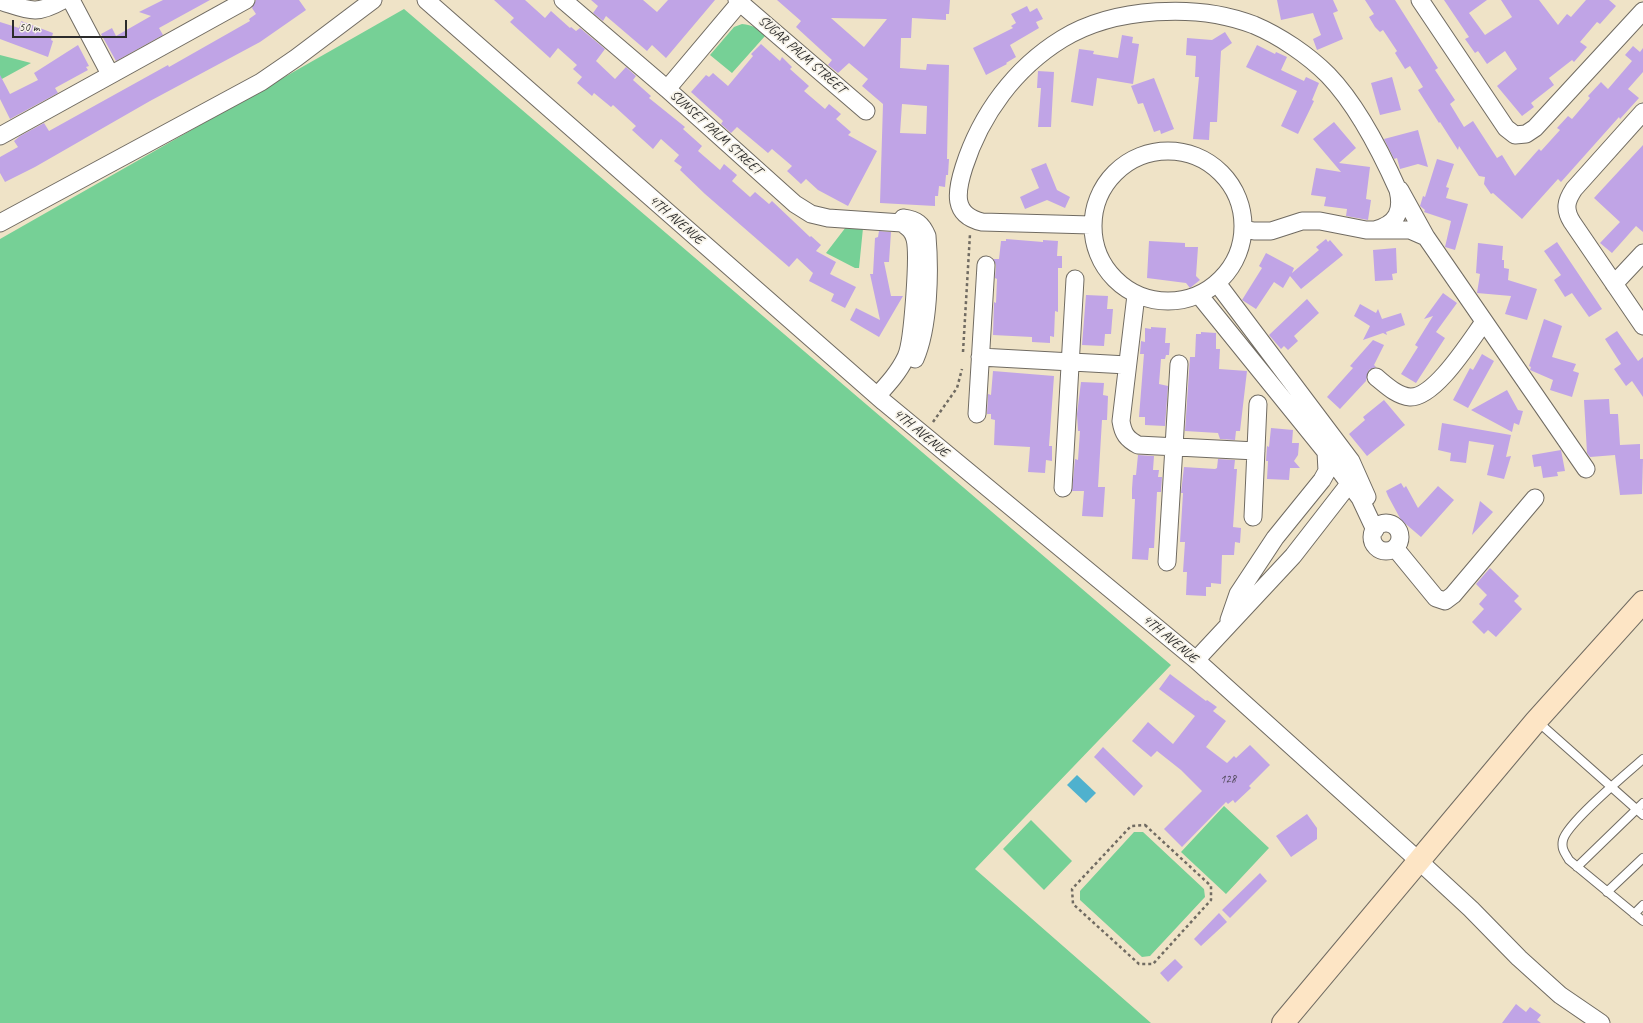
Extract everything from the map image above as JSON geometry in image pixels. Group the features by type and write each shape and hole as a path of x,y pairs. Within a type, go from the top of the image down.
{"main road":[{"path":"1287,1021 1536,721 1643,602"}],"street":[{"path":"0,1 28,10 38,11 48,9 63,0"},
{"path":"70,0 110,74"},
{"path":"0,136 246,0"},
{"path":"0,223 261,82 296,58 373,0"},
{"name":"4TH AVENUE","path":"426,0 880,399 1196,660 1419,861 1471,909 1519,958 1560,994 1600,1023"},
{"name":"SUNSET PALM STREET","path":"563,0 667,89 777,189 811,214 828,218 902,223 912,231 915,240 911,339 907,356 880,399"},
{"path":"1420,0 1506,128 1515,135 1526,134 1535,128 1643,10"},
{"path":"667,89 740,1"},
{"name":"SUGAR PALM STREET","path":"740,1 866,111"},
{"path":"1091,225 982,222 971,219 964,214 958,204 964,168 977,136 998,97 1018,74 1063,39 1085,28 1121,17 1152,11 1189,12 1225,17 1254,25 1274,35 1311,60 1341,89 1360,118 1426,237 1586,469"},
{"path":"1643,112 1574,189 1568,198 1566,207 1567,214 1572,222 1643,326"},
{"path":"1176,151 1199,157 1219,170 1234,189 1242,212 1243,236 1236,261 1217,283 1199,295 1174,302 1148,299 1136,295 1125,288 1107,270 1096,247 1091,225 1099,198 1111,177 1129,162 1152,152 1176,151"},
{"path":"1375,230 1386,227 1393,222 1397,215 1400,199 1395,182"},
{"path":"1243,228 1254,231 1271,231 1302,221 1312,220 1375,230 1410,230 1426,237"},
{"path":"1614,284 1643,253"},
{"path":"976,414 986,265"},
{"path":"1063,488 1075,279"},
{"path":"1217,283 1351,461 1378,527"},
{"path":"1136,295 1121,421 1123,432 1129,440 1138,445 1256,451"},
{"path":"1199,295 1326,452 1360,498 1378,527"},
{"path":"1376,377 1395,391 1410,397 1418,396 1438,382 1484,322"},
{"path":"980,357 1127,365"},
{"path":"1167,562 1179,364"},
{"path":"1253,517 1258,404"},
{"path":"1226,627 1238,594 1262,556 1322,480 1327,471 1326,452"},
{"path":"1196,660 1293,556 1349,484 1353,469 1351,461"},
{"path":"1378,527 1390,524 1397,528 1400,536 1398,545 1395,548 1436,598 1445,601 1453,595 1535,498"}],"lane":[{"path":"1536,721 1643,815"},
{"path":"1643,759 1610,787 1572,826 1563,838 1562,848 1569,860 1643,921"},
{"path":"1577,867 1643,802"},
{"path":"1607,892 1643,858"},
{"path":"1634,914 1643,905"}],"path":[{"path":"963,356 971,219"},
{"path":"924,436 957,388 962,364"},
{"path":"1145,825 1211,886 1211,900 1153,964 1139,964 1073,904 1072,889 1131,826 1145,825"}],"green space":[{"path":"404,9 1171,665 975,869 1151,1023 0,1023 0,239"},
{"path":"742,24 755,27 765,36 732,73 710,55 734,27"},
{"path":"0,55 31,63 0,80"},
{"path":"846,227 863,228 859,268 855,268 826,253"},
{"path":"1224,806 1269,848 1226,894 1181,852"},
{"path":"1031,820 1072,861 1044,890 1003,849"},
{"path":"1134,832 1143,832 1204,889 1205,897 1150,956 1142,957 1080,900 1080,891"}],"water":[{"path":"1077,775 1096,793 1086,803 1067,785"}],"building":[{"path":"163,0 210,0 159,28 163,35 116,61 101,34 112,28 116,36 151,16 139,12"},
{"path":"256,0 299,0 306,10 260,42 150,101 35,167 5,182 0,173 0,157 18,147 14,141 20,136 44,123 49,131 168,65 169,67 250,21 249,19 256,14 252,8"},
{"path":"494,0 525,0 545,18 551,11 570,28 571,27 576,31 580,28 605,49 596,61 615,79 626,67 636,76 633,80 651,96 649,98 685,127 683,129 702,146 698,151 720,170 724,164 737,175 732,181 750,197 755,192 769,204 772,201 810,237 811,236 821,245 816,251 836,262 830,274 856,287 845,308 831,301 834,294 809,281 813,273 797,258 789,267 705,194 680,170 682,167 674,161 679,155 661,139 653,149 632,130 636,126 613,105 611,107 594,93 592,96 577,83 582,77 573,69 577,65 558,48 550,58 510,22 514,18"},
{"path":"591,0 643,0 657,12 668,0 715,0 666,58 652,45 647,51 606,16 603,21 593,13 598,6"},
{"path":"777,0 950,0 949,14 946,14 946,20 912,18 911,38 901,38 900,68 926,70 927,64 949,65 948,175 946,175 945,187 939,186 938,196 935,196 935,206 880,203 883,104 862,86 868,79 849,63 838,73 828,65 832,60 796,27 801,21","holes":["831,18 887,19 864,47","902,104 927,106 926,134 900,133"]},
{"path":"1277,0 1333,0 1338,11 1333,13 1343,39 1317,50 1313,39 1321,35 1313,13 1281,20"},
{"path":"1365,0 1395,0 1438,68 1435,70 1455,100 1450,104 1464,127 1473,121 1497,158 1502,155 1515,176 1539,149 1541,151 1560,130 1557,128 1568,116 1572,119 1590,98 1588,96 1601,82 1608,89 1632,61 1625,55 1633,46 1640,52 1643,48 1643,72 1628,89 1639,98 1620,119 1619,117 1561,182 1558,179 1522,219 1493,193 1491,194 1484,184 1485,177 1479,176 1459,146 1458,150 1418,90 1423,87 1410,66 1405,69 1395,53 1397,51 1383,30 1380,32 1375,27 1369,17 1374,14"},
{"path":"1444,0 1487,0 1469,13 1485,35 1512,17 1501,0 1539,0 1558,25 1567,14 1571,17 1586,0 1609,0 1616,6 1600,24 1597,22 1580,42 1587,47 1574,62 1572,60 1549,78 1554,85 1531,103 1534,107 1522,116 1497,86 1517,69 1505,51 1487,64 1478,51 1475,53 1465,39 1469,37"},
{"path":"1027,6 1030,12 1037,8 1043,19 1036,22 1039,28 1010,45 1016,57 1006,63 1007,64 986,75 973,48 1013,28 1011,26 1016,23 1011,14"},
{"path":"21,21 53,33 51,40 53,41 48,57 0,39 0,22 19,28"},
{"path":"1225,32 1232,43 1221,51 1217,122 1210,122 1209,140 1193,139 1199,77 1195,77 1196,56 1186,55 1187,38 1212,40"},
{"path":"1122,35 1133,37 1132,43 1139,44 1133,84 1097,78 1093,106 1071,102 1079,49 1094,51 1093,54 1118,58"},
{"path":"761,44 780,61 782,57 792,67 790,69 809,86 804,91 825,109 829,104 841,114 836,119 851,132 848,135 877,151 848,206 818,190 806,179 801,184 787,171 792,166 772,149 768,153 737,127 731,133 721,124 723,121 691,92 706,75 709,77 713,73 728,86 753,56 751,54"},
{"path":"78,45 89,66 86,67 88,70 55,88 58,93 10,119 0,99 0,75 10,94 38,80 34,73"},
{"path":"1257,45 1275,54 1276,52 1287,57 1281,70 1304,81 1306,77 1319,83 1312,100 1314,101 1298,134 1281,126 1297,91 1246,67"},
{"path":"1038,71 1054,72 1051,127 1038,127 1041,88 1037,88"},
{"path":"1392,77 1401,110 1380,115 1371,83"},
{"path":"1154,78 1174,129 1161,134 1160,130 1154,132 1143,103 1138,104 1131,86"},
{"path":"1334,122 1356,148 1339,163 1370,167 1366,199 1371,200 1368,220 1346,216 1347,209 1324,206 1326,197 1311,195 1316,168 1341,172 1313,139"},
{"path":"1418,130 1428,167 1418,164 1400,169 1397,158 1394,159 1384,139"},
{"path":"1643,145 1643,232 1636,226 1612,253 1600,243 1620,222 1594,198"},
{"path":"1437,159 1454,164 1446,187 1449,188 1446,198 1468,204 1455,250 1445,247 1451,221 1424,212 1425,210 1420,206 1423,196 1425,197"},
{"path":"1046,163 1057,190 1070,197 1065,208 1047,200 1025,209 1020,197 1039,188 1031,169"},
{"path":"879,231 891,232 889,262 884,262 891,296 903,296 879,337 850,320 856,308 880,320 870,274 873,274 875,238 878,237"},
{"path":"1006,239 1043,242 1043,240 1058,241 1057,256 1062,256 1062,268 1058,268 1058,312 1055,311 1054,337 1050,336 1050,343 1032,342 1032,337 993,335 994,302 996,303 997,279 995,278 996,265 993,259 999,259 1001,241 1006,241"},
{"path":"1326,239 1328,242 1330,240 1343,255 1301,289 1290,276 1283,288 1274,282 1256,309 1242,300 1262,268 1259,266 1266,253 1294,268 1292,273 1319,250 1316,247"},
{"path":"1149,241 1185,243 1185,247 1198,247 1196,276 1200,280 1190,288 1186,283 1147,278"},
{"path":"1557,242 1602,309 1589,317 1572,293 1565,297 1554,280 1561,275 1544,251"},
{"path":"1478,243 1503,246 1502,260 1504,260 1504,268 1509,269 1508,280 1537,289 1527,320 1505,314 1511,296 1477,293 1480,274 1476,273"},
{"path":"1396,248 1397,273 1392,274 1393,280 1375,281 1373,250"},
{"path":"1443,293 1457,303 1436,332 1445,338 1416,383 1401,374 1418,347 1415,345 1433,316 1424,319"},
{"path":"1086,295 1108,296 1107,309 1113,309 1111,334 1105,334 1104,346 1082,345"},
{"path":"1307,299 1319,313 1294,336 1298,341 1288,350 1284,346 1281,349 1269,335"},
{"path":"1360,304 1376,313 1378,309 1382,319 1401,313 1405,325 1386,332 1387,335 1383,333 1363,340 1370,326 1354,316"},
{"path":"1544,319 1562,326 1552,357 1576,364 1573,371 1579,373 1572,397 1550,390 1553,380 1530,370 1531,367 1529,366"},
{"path":"1151,327 1166,328 1165,343 1170,343 1169,355 1166,355 1165,359 1161,359 1159,384 1168,386 1165,426 1145,425 1145,417 1139,417 1144,354 1140,354 1141,341 1145,342 1145,328 1151,329"},
{"path":"1617,331 1638,361 1643,357 1643,397 1632,381 1626,386 1614,369 1621,364 1605,339"},
{"path":"1201,332 1216,333 1216,349 1220,349 1219,369 1247,371 1240,431 1236,431 1235,440 1220,439 1218,433 1185,431 1190,357 1195,357 1196,334 1201,334"},
{"path":"1373,340 1384,345 1374,365 1376,367 1369,370 1366,381 1340,409 1327,397 1353,368 1350,366"},
{"path":"1482,354 1494,361 1468,408 1453,400 1470,368 1473,370"},
{"path":"993,371 1054,376 1049,446 1052,446 1052,461 1046,460 1045,473 1028,472 1030,447 994,445 995,420 991,419 991,414 987,414 988,394 991,395"},
{"path":"1081,382 1104,383 1103,395 1108,396 1107,420 1102,420 1098,487 1105,487 1103,517 1082,516 1084,491 1072,491 1075,459 1078,460 1080,431 1078,431 1077,414"},
{"path":"1507,390 1518,410 1523,411 1519,425 1514,423 1512,432 1471,410"},
{"path":"1609,399 1610,414 1618,414 1620,445 1640,444 1640,459 1643,459 1642,494 1620,495 1615,455 1590,457 1587,453 1584,400"},
{"path":"1384,400 1405,425 1367,456 1349,434 1365,420 1363,417"},
{"path":"1442,423 1511,435 1506,457 1511,456 1504,479 1487,475 1494,445 1469,441 1466,463 1450,461 1451,453 1438,450"},
{"path":"1271,428 1293,430 1292,443 1299,443 1298,455 1294,461 1300,468 1290,468 1289,480 1267,479 1267,446 1269,447"},
{"path":"1561,450 1565,471 1557,472 1558,476 1543,478 1541,466 1534,467 1532,455"},
{"path":"1138,455 1154,456 1153,470 1159,470 1158,477 1162,477 1161,492 1157,492 1154,548 1149,548 1148,560 1132,559 1135,499 1132,499 1132,489 1133,475 1136,475"},
{"path":"1218,459 1235,460 1234,469 1237,469 1233,527 1241,528 1240,543 1235,542 1234,555 1222,555 1221,584 1211,583 1211,587 1206,587 1206,596 1186,595 1187,572 1183,572 1185,542 1180,542 1183,493 1181,493 1184,467 1215,469 1217,468"},
{"path":"1401,483 1404,488 1406,486 1418,508 1438,486 1454,500 1421,537 1401,520 1386,491"},
{"path":"1480,501 1493,512 1472,535"},
{"path":"1490,568 1519,596 1514,601 1522,609 1496,637 1488,630 1484,634 1472,622 1484,609 1479,604 1487,595 1476,584"},
{"path":"1170,674 1206,701 1207,700 1217,707 1213,711 1226,721 1206,747 1227,763 1234,756 1236,758 1250,745 1270,765 1249,786 1251,788 1235,803 1233,800 1228,804 1226,802 1182,847 1164,829 1202,791 1181,770 1157,751 1151,757 1132,741 1148,722 1173,744 1195,716 1159,689"},
{"path":"1103,747 1143,786 1134,796 1094,757"},
{"path":"1307,814 1317,828 1317,839 1291,857 1276,836"},
{"path":"1260,873 1267,881 1230,918 1222,910"},
{"path":"1219,913 1227,922 1201,946 1194,939"},
{"path":"1175,959 1183,967 1168,982 1160,973"},
{"path":"1516,1004 1526,1012 1530,1007 1541,1015 1537,1020 1541,1023 1502,1023"}]}
